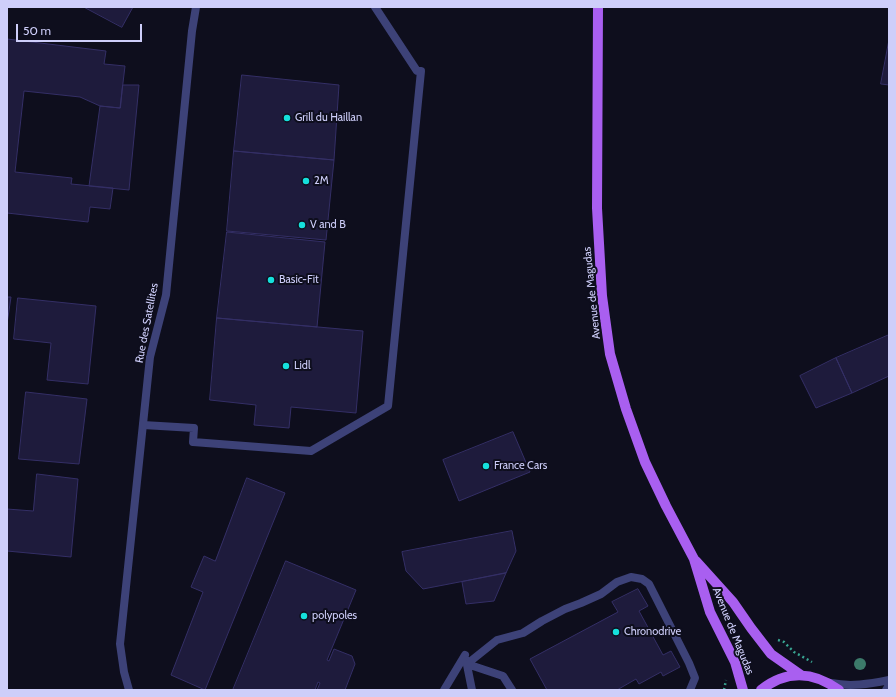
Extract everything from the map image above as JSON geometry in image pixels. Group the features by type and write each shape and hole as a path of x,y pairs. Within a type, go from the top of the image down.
{"main road":[{"name":"Avenue de Magudas","path":"598,7 597,208 602,296 610,354 626,409 645,462 694,559 710,612 735,662 743,690"},
{"name":"Avenue de Magudas","path":"694,559 733,602 750,628 771,654 801,675"},
{"path":"761,690 769,683 785,677 801,675 815,677 828,682 839,690"}],"street":[{"name":"Rue des Satellites","path":"129,690 124,672 120,644 150,356 166,295 192,30 196,7"},
{"path":"143,425 194,428 193,442 311,451 388,406 421,71 417,71 376,7"},
{"path":"467,664 497,640 523,633 565,609 601,594 617,582 631,577 642,579 649,584 690,663 695,678 690,690"},
{"path":"444,690 466,655 472,690"},
{"path":"467,664 503,676 512,690"},
{"path":"828,682 845,686 855,686 889,680"},
{"path":"886,690 889,685"}],"path":[{"path":"765,646 775,640 784,642 794,652 816,663"}],"building":[{"path":"84,7 133,7 122,27"},
{"path":"7,39 106,51 104,64 125,66 120,108 100,106 80,97 24,91 15,172 72,178 71,184 113,188 110,209 90,207 88,222 7,213"},
{"path":"889,40 889,85 881,84"},
{"name":"Grill du Haillan","path":"242,75 339,85 334,160 234,151"},
{"path":"123,85 139,85 129,190 89,186 100,106 120,108"},
{"path":"234,151 334,160 326,240 227,231"},
{"name":"Basic-Fit","path":"227,232 325,242 317,327 217,318"},
{"path":"7,297 11,297 7,324"},
{"path":"18,298 96,306 88,384 47,380 51,343 14,339"},
{"name":"Lidl","path":"217,318 363,331 356,413 291,407 289,428 254,425 256,405 210,400"},
{"path":"889,335 889,376 852,393 836,358"},
{"path":"836,358 852,393 816,408 800,376"},
{"path":"26,392 87,399 79,464 19,459"},
{"name":"France Cars","path":"513,432 530,472 459,501 443,460"},
{"path":"37,474 78,479 71,557 7,551 7,509 33,511"},
{"path":"247,478 285,493 205,690 171,675 203,592 191,587 204,556 215,561"},
{"path":"512,531 516,551 506,573 423,589 406,571 402,552"},
{"name":"polypoles","path":"286,561 356,590 327,660 329,661 334,649 352,656 355,664 345,690 317,690 320,683 318,682 315,690 233,690"},
{"path":"506,573 494,601 466,604 462,582"},
{"name":"Chronodrive","path":"638,589 648,606 639,611 663,655 671,651 680,667 663,676 661,672 639,684 636,679 617,690 547,690 530,659 618,612 612,602"}],"place":[{"name":"Grill du Haillan","path":"287,118"},
{"name":"2M","path":"306,181"},
{"name":"V and B","path":"302,225"},
{"name":"Basic-Fit","path":"271,280"},
{"name":"Lidl","path":"286,366"},
{"name":"France Cars","path":"486,466"},
{"name":"polypoles","path":"304,616"},
{"name":"Chronodrive","path":"616,632"}]}
